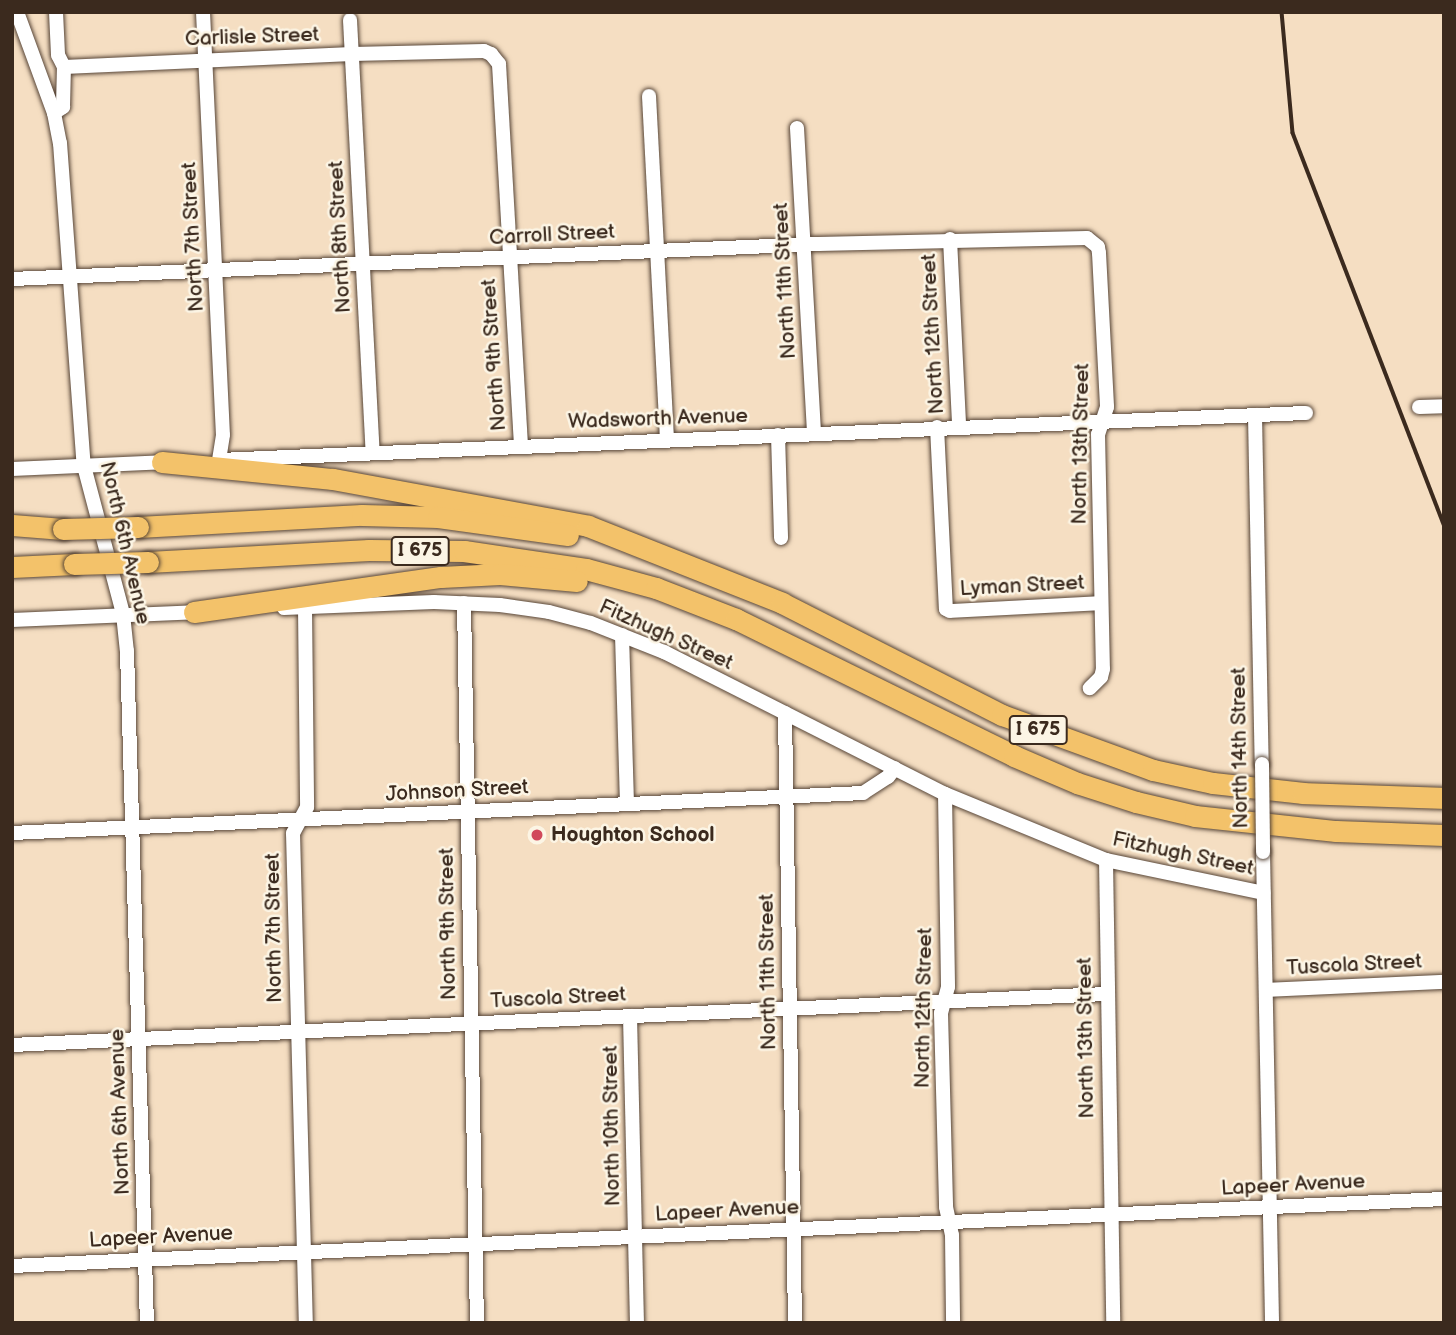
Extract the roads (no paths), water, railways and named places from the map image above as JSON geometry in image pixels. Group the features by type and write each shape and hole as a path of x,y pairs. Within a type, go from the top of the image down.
{"highway":[{"path":"162,462 333,479 522,512 588,526 662,556"},
{"name":"I 675","path":"12,532 362,514 438,517 589,538 662,556 782,603 1002,715 1153,770 1213,783 1303,793 1444,798"},
{"path":"12,525 63,529"},
{"name":"I 675","path":"12,566 369,550 464,551 586,569 685,600 780,639 972,736 1088,787 1195,816 1336,831 1440,834"},
{"path":"12,575 40,573 70,564"},
{"path":"194,612 349,588 500,574 559,578 685,600"}],"street":[{"name":"North 6th Avenue","path":"17,12 54,113 65,184 69,276 84,466 123,614 127,651 147,1323"},
{"path":"54,113 63,107 64,67 58,55 56,12"},
{"name":"North 7th Street","path":"203,12 223,435 219,460"},
{"name":"North 8th Street","path":"350,20 373,452"},
{"name":"Carlisle Street","path":"64,67 352,54 484,51 491,54"},
{"name":"North 9th Street","path":"491,54 499,64 521,446"},
{"path":"649,96 667,440"},
{"name":"North 11th Street","path":"797,128 814,433"},
{"name":"Carroll Street","path":"12,279 804,244 1080,237 1092,241"},
{"name":"North 12th Street","path":"950,239 959,426"},
{"name":"North 13th Street","path":"1090,688 1101,677 1103,669 1098,434 1107,407 1099,253 1092,241"},
{"path":"1419,407 1444,406"},
{"name":"Wadsworth Avenue","path":"12,469 1306,413"},
{"name":"North 14th Street","path":"1255,415 1272,1323"},
{"name":"North 12th Street","path":"937,428 946,609"},
{"path":"778,435 781,538"},
{"name":"North 9th Street","path":"464,603 477,1323"},
{"name":"Fitzhugh Street","path":"12,620 464,603 549,612 622,635 664,652 945,794 1106,860 1264,893"},
{"name":"Lyman Street","path":"946,609 950,611 1101,603"},
{"name":"North 7th Street","path":"305,607 307,807 293,833 306,1323"},
{"path":"622,635 627,803"},
{"name":"North 11th Street","path":"785,713 795,1323"},
{"name":"Johnson Street","path":"12,833 863,793 888,777 895,768"},
{"name":"North 12th Street","path":"945,794 948,987 941,1013 947,1222 952,1235 953,1323"},
{"name":"North 13th Street","path":"1106,860 1113,1323"},
{"name":"Tuscola Street","path":"1266,990 1444,982"},
{"name":"Tuscola Street","path":"12,1045 1106,994"},
{"name":"North 10th Street","path":"630,1016 637,1323"},
{"name":"Lapeer Avenue","path":"12,1266 1444,1199"}],"railway":[{"path":"1282,12 1293,133 1444,525"}],"place":[{"name":"Houghton School","path":"537,835"}]}
